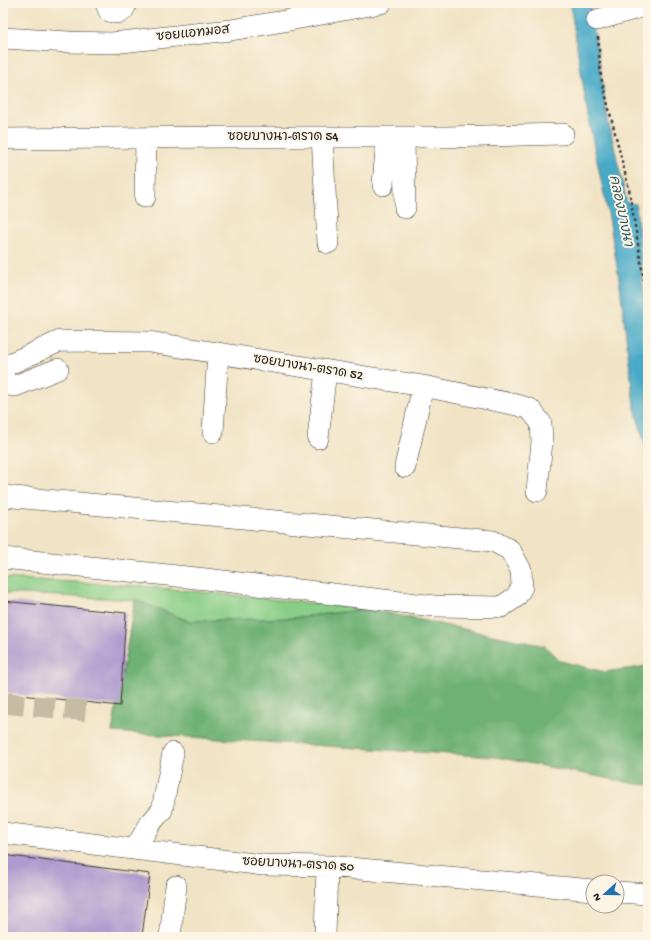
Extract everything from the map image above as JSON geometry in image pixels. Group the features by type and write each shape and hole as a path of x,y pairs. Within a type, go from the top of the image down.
{"street":[{"path":"107,3 109,11 116,14 125,8 126,3"},
{"name":"ซอยแอทมอส","path":"3,38 112,43 231,30 381,3"},
{"path":"596,20 648,5"},
{"name":"ซอยบางนา-ตราด 54","path":"3,140 447,137 563,134"},
{"path":"322,137 328,243"},
{"path":"383,185 396,137"},
{"path":"396,137 405,208"},
{"path":"145,197 146,138"},
{"name":"ซอยบางนา-ตราด 52","path":"3,366 60,340 149,342 423,386 530,409 541,424 542,442 537,491"},
{"path":"213,432 218,353"},
{"path":"3,376 8,385 15,386 58,368"},
{"path":"318,438 326,371"},
{"path":"405,467 423,386"},
{"path":"3,496 492,541 510,550 521,570 522,587 516,597 501,607 434,606 206,579 3,558"},
{"path":"135,849 150,824 162,810 173,753"},
{"name":"ซอยบางนา-ตราด 50","path":"3,833 263,865 327,866 585,889"},
{"path":"325,937 327,866"},
{"path":"170,937 176,886"},
{"path":"625,893 648,894"}],"path":[{"path":"596,20 602,77 629,189 648,305"}],"green space":[{"path":"3,578 142,586 368,609 292,618 189,621 135,600 3,593"},
{"path":"135,600 189,621 292,618 368,609 545,646 560,661 605,672 648,666 648,785 496,757 112,732"}],"water":[{"name":"คลองบางนา","path":"570,3 590,3 608,120 627,203 636,204 648,328 648,456 634,405 620,285 609,218 589,123"}],"building":[{"path":"3,601 126,613 120,706 3,693"},
{"path":"3,855 150,874 142,937 3,937"}],"tunnel":[{"path":"3,703 90,711"}]}
